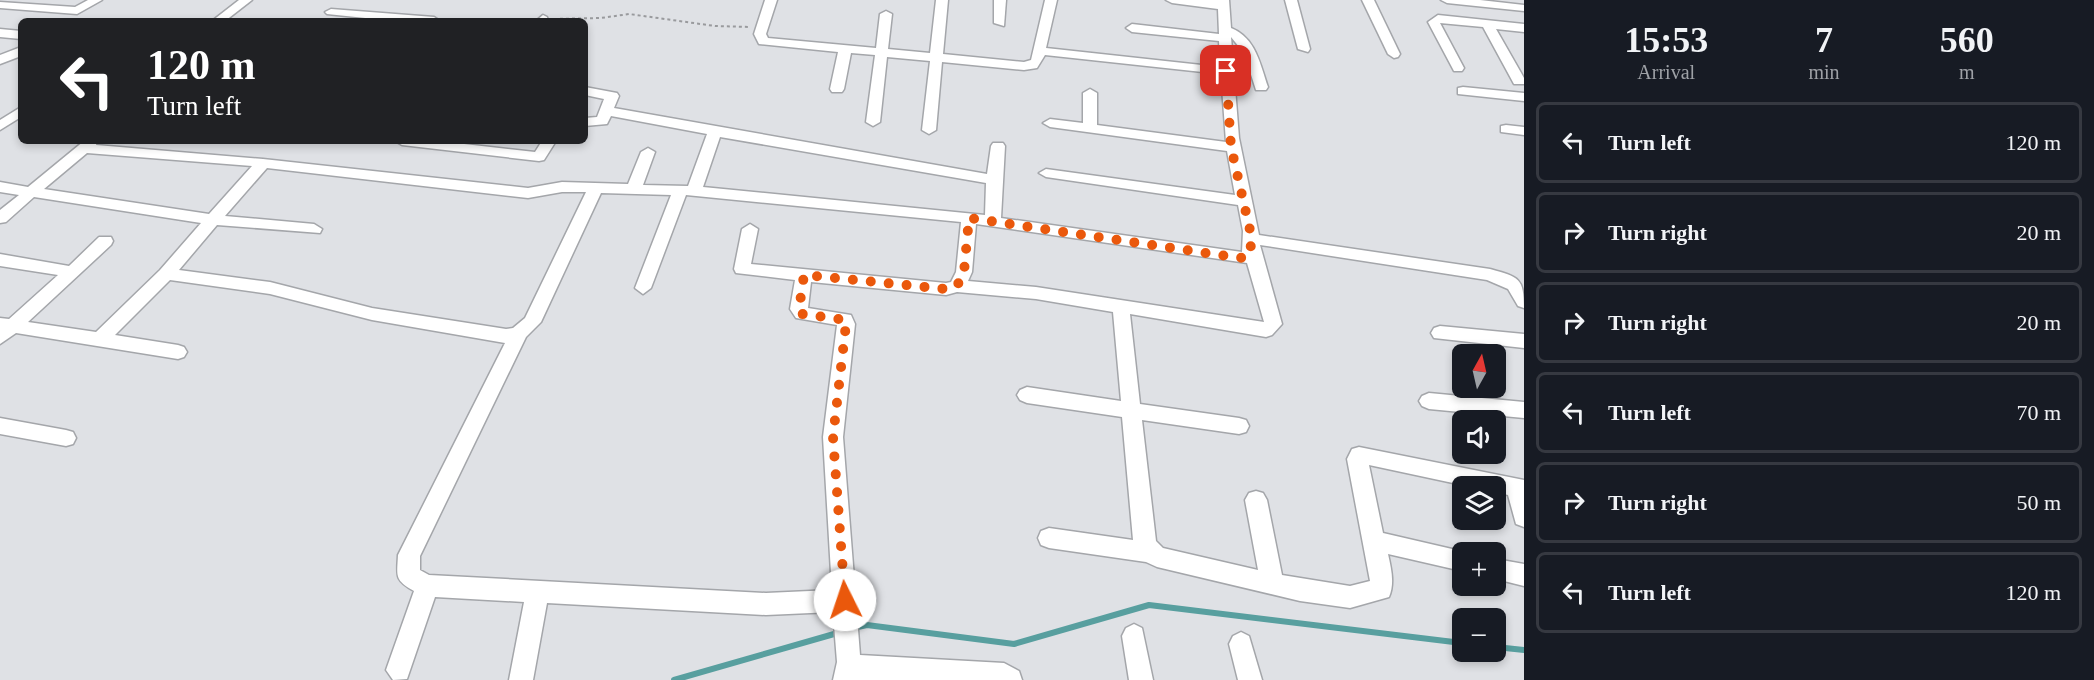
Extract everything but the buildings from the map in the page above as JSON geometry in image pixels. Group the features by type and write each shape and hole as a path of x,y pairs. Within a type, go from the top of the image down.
{"street":[{"path":"0,5 77,11 96,0"},
{"path":"223,18 246,0"},
{"path":"326,17 344,0"},
{"path":"771,0 760,34 763,41 1024,66 1033,65 1040,51 1051,0"},
{"path":"929,130 942,0"},
{"path":"1000,0 1000,23"},
{"path":"750,229 742,269 946,289 957,286 1036,293 1266,330 1273,324 1271,312 1252,244 1231,147 1224,3 1172,0"},
{"path":"1291,0 1304,49"},
{"path":"1368,0 1394,54"},
{"path":"1448,0 1524,8"},
{"path":"873,122 886,14"},
{"path":"326,17 353,18"},
{"path":"1458,68 1434,22 1438,19 1524,28"},
{"path":"1487,23 1520,81"},
{"path":"1132,28 1226,34 1242,38 1247,45 1261,87"},
{"path":"0,33 18,35"},
{"path":"837,89 846,50"},
{"path":"1040,51 1226,71"},
{"path":"0,60 18,52"},
{"path":"1463,91 1524,97"},
{"path":"588,92 612,96 602,121 588,122"},
{"path":"1090,93 1090,128"},
{"path":"607,111 994,180"},
{"path":"0,126 18,113"},
{"path":"1050,123 1231,147"},
{"path":"1506,129 1524,131"},
{"path":"643,288 715,132"},
{"path":"428,144 539,157 547,144"},
{"path":"0,218 88,145 528,193 562,187 687,190 969,218 1240,258 1249,256 1252,244"},
{"path":"993,222 998,146"},
{"path":"634,188 648,152"},
{"path":"100,340 166,274 264,163"},
{"path":"1046,173 1243,201"},
{"path":"596,187 532,322 519,333 409,555 408,576 427,586 766,604 845,600"},
{"path":"0,188 213,220 314,229"},
{"path":"957,286 964,272 969,218"},
{"path":"4,329 105,241"},
{"path":"1252,244 1491,275 1514,285 1524,302"},
{"path":"0,260 72,272"},
{"path":"166,274 270,288 372,314 506,336 519,333"},
{"path":"804,275 799,309 802,314 845,320 846,324 833,437 845,600 847,673 1004,675 1010,680"},
{"path":"1120,308 1145,546 1158,557 1272,583 1350,597 1381,589 1381,573 1357,459 1359,455 1521,489 1524,517"},
{"path":"4,329 178,352"},
{"path":"1440,333 1524,341"},
{"path":"1027,395 1239,426"},
{"path":"1429,401 1524,410"},
{"path":"0,426 66,438"},
{"path":"1256,500 1272,583"},
{"path":"1049,538 1150,552"},
{"path":"1375,541 1452,559"},
{"path":"1506,570 1524,575"},
{"path":"398,670 427,586"},
{"path":"521,680 538,591"},
{"path":"1134,636 1141,680"},
{"path":"1241,644 1250,680"}],"path":[{"path":"588,18 629,14 715,26 763,27"}],"waterway":[{"path":"853,628 867,625 1014,644 1149,605 1452,642"},
{"path":"674,680 841,632"},
{"path":"1506,648 1524,650"}],"route":[{"path":"845,600 833,437 846,324 845,320 802,314 799,309 804,275 946,289 957,286 964,272 969,218 1240,258 1249,256 1252,250 1252,239 1231,147 1226,71"}]}
